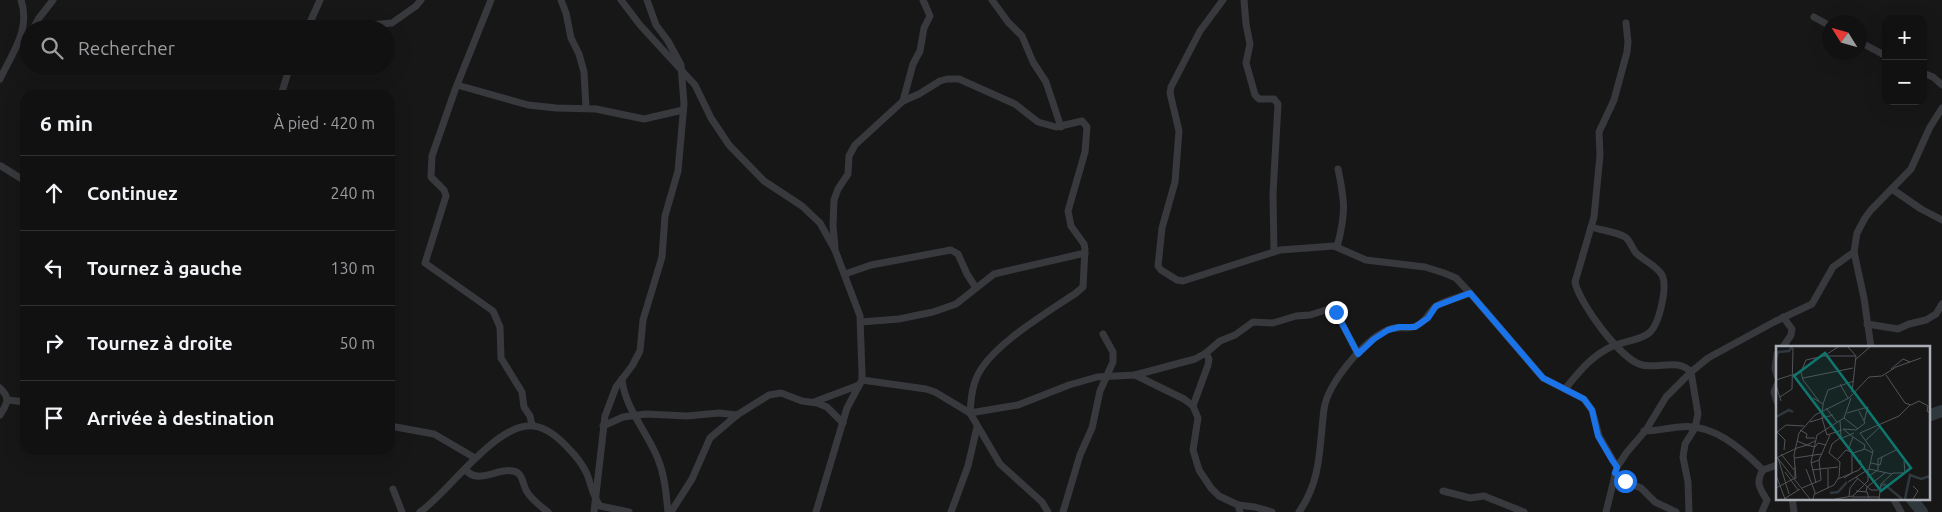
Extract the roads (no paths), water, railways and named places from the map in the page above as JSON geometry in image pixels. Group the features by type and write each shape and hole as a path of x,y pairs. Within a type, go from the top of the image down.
{"street":[{"path":"21,0 25,12 24,20"},
{"path":"38,20 53,0"},
{"path":"311,20 320,0"},
{"path":"395,21 416,6 421,0"},
{"path":"491,0 430,160 431,177 444,190 446,196 425,263 493,312 500,327 501,358 522,392 524,408 530,416 532,425"},
{"path":"561,0 566,13 571,38 579,54 584,72 586,108"},
{"path":"621,0 640,26 682,69 699,91 711,118 729,146 764,181 796,201 816,218 835,250 845,274 861,322 860,383 847,408 816,512"},
{"path":"594,512 603,426 614,392 640,352 643,320 662,257 665,216 678,172 683,110 682,69 679,60 653,19 647,0"},
{"path":"903,101 913,64 920,51 924,28 930,16 923,0"},
{"path":"992,0 1008,22 1022,36 1033,62 1046,82 1061,127"},
{"path":"1223,0 1200,31 1171,86 1170,93 1178,126 1176,173 1162,228 1158,266 1161,270 1178,280 1184,281 1294,247 1337,246 1366,260 1425,267 1456,278 1543,378 1584,399 1592,410 1598,436 1616,470 1629,483 1641,488 1654,502 1676,512"},
{"path":"1244,0 1250,44 1246,63 1255,95 1259,99 1274,99 1278,104 1273,194 1274,252"},
{"path":"1814,17 1822,22"},
{"path":"1626,23 1628,42 1620,81 1599,132 1598,174 1591,227 1575,276 1576,286 1597,323 1615,345 1641,365 1682,365 1691,372 1698,414 1695,428 1685,444 1683,457 1688,482 1690,512"},
{"path":"0,79 20,36"},
{"path":"1867,46 1882,54"},
{"path":"283,90 287,75"},
{"path":"1927,75 1942,85"},
{"path":"835,250 833,226 834,200 838,189 848,174 849,156 855,146 903,101 940,81 959,79 1015,104 1038,122 1050,126 1061,127 1082,121 1087,127 1085,152 1068,211 1071,226 1084,244 1082,287 1076,294 1028,326 991,356 976,378 970,413"},
{"path":"457,85 528,105 603,110 644,119 683,110"},
{"path":"1871,346 1864,298 1854,252 1857,233 1865,218 1911,169 1930,127 1942,108"},
{"path":"0,167 20,178"},
{"path":"1337,246 1344,212 1344,196 1338,169"},
{"path":"1892,189 1921,210 1942,220"},
{"path":"1565,389 1592,358 1615,345 1643,337 1653,329 1661,309 1663,279 1660,272 1637,254 1625,237 1591,227"},
{"path":"845,274 879,264 951,250 958,254 976,288"},
{"path":"1606,512 1616,470 1662,403 1691,372 1723,348 1812,304 1833,267 1854,252"},
{"path":"861,322 900,319 933,312 956,304 994,274 1085,253"},
{"path":"1299,512 1317,472 1324,410 1329,392 1358,354 1374,339 1388,330 1399,327 1415,327 1428,318 1436,306 1470,293"},
{"path":"1867,324 1898,329 1926,320 1936,314 1942,304"},
{"path":"970,413 1018,405 1077,382 1097,377 1136,375 1170,367 1206,354 1217,343 1235,335 1253,322 1273,323 1329,309 1333,310 1339,317 1358,354"},
{"path":"1783,317 1792,328 1791,335 1784,346"},
{"path":"1062,512 1080,455 1092,428 1100,391 1113,362 1113,355 1102,334"},
{"path":"1193,406 1208,365 1209,359 1206,354"},
{"path":"1136,375 1184,399 1193,406 1198,418 1193,450 1199,470 1211,488 1239,508 1272,512"},
{"path":"622,379 625,397 658,458 670,512"},
{"path":"813,402 860,383 926,389 935,392 970,413 1000,464 1042,502 1048,512"},
{"path":"0,388 8,396 8,400 0,415"},
{"path":"670,512 692,479 710,438 737,415 772,393 781,393 827,407 843,423"},
{"path":"8,400 20,401"},
{"path":"603,426 617,419 646,414 687,416 737,415"},
{"path":"420,512 475,458 496,441 511,431 523,426 532,425 539,426 557,437 573,453 586,472 600,506 629,512"},
{"path":"395,427 434,434 475,458"},
{"path":"951,512 968,466 977,427"},
{"path":"1644,431 1678,427 1695,428 1727,438 1739,446 1763,470"},
{"path":"1763,470 1776,465"},
{"path":"465,469 474,476 484,476 505,470 517,472 528,493 548,512"},
{"path":"1762,512 1767,500 1758,484 1763,470"},
{"path":"394,489 402,512"},
{"path":"1443,491 1470,498 1484,496 1524,512"},
{"path":"1894,500 1901,512"}],"waterway":[{"path":"1930,415 1942,411"},
{"path":"1913,500 1922,512"}]}
